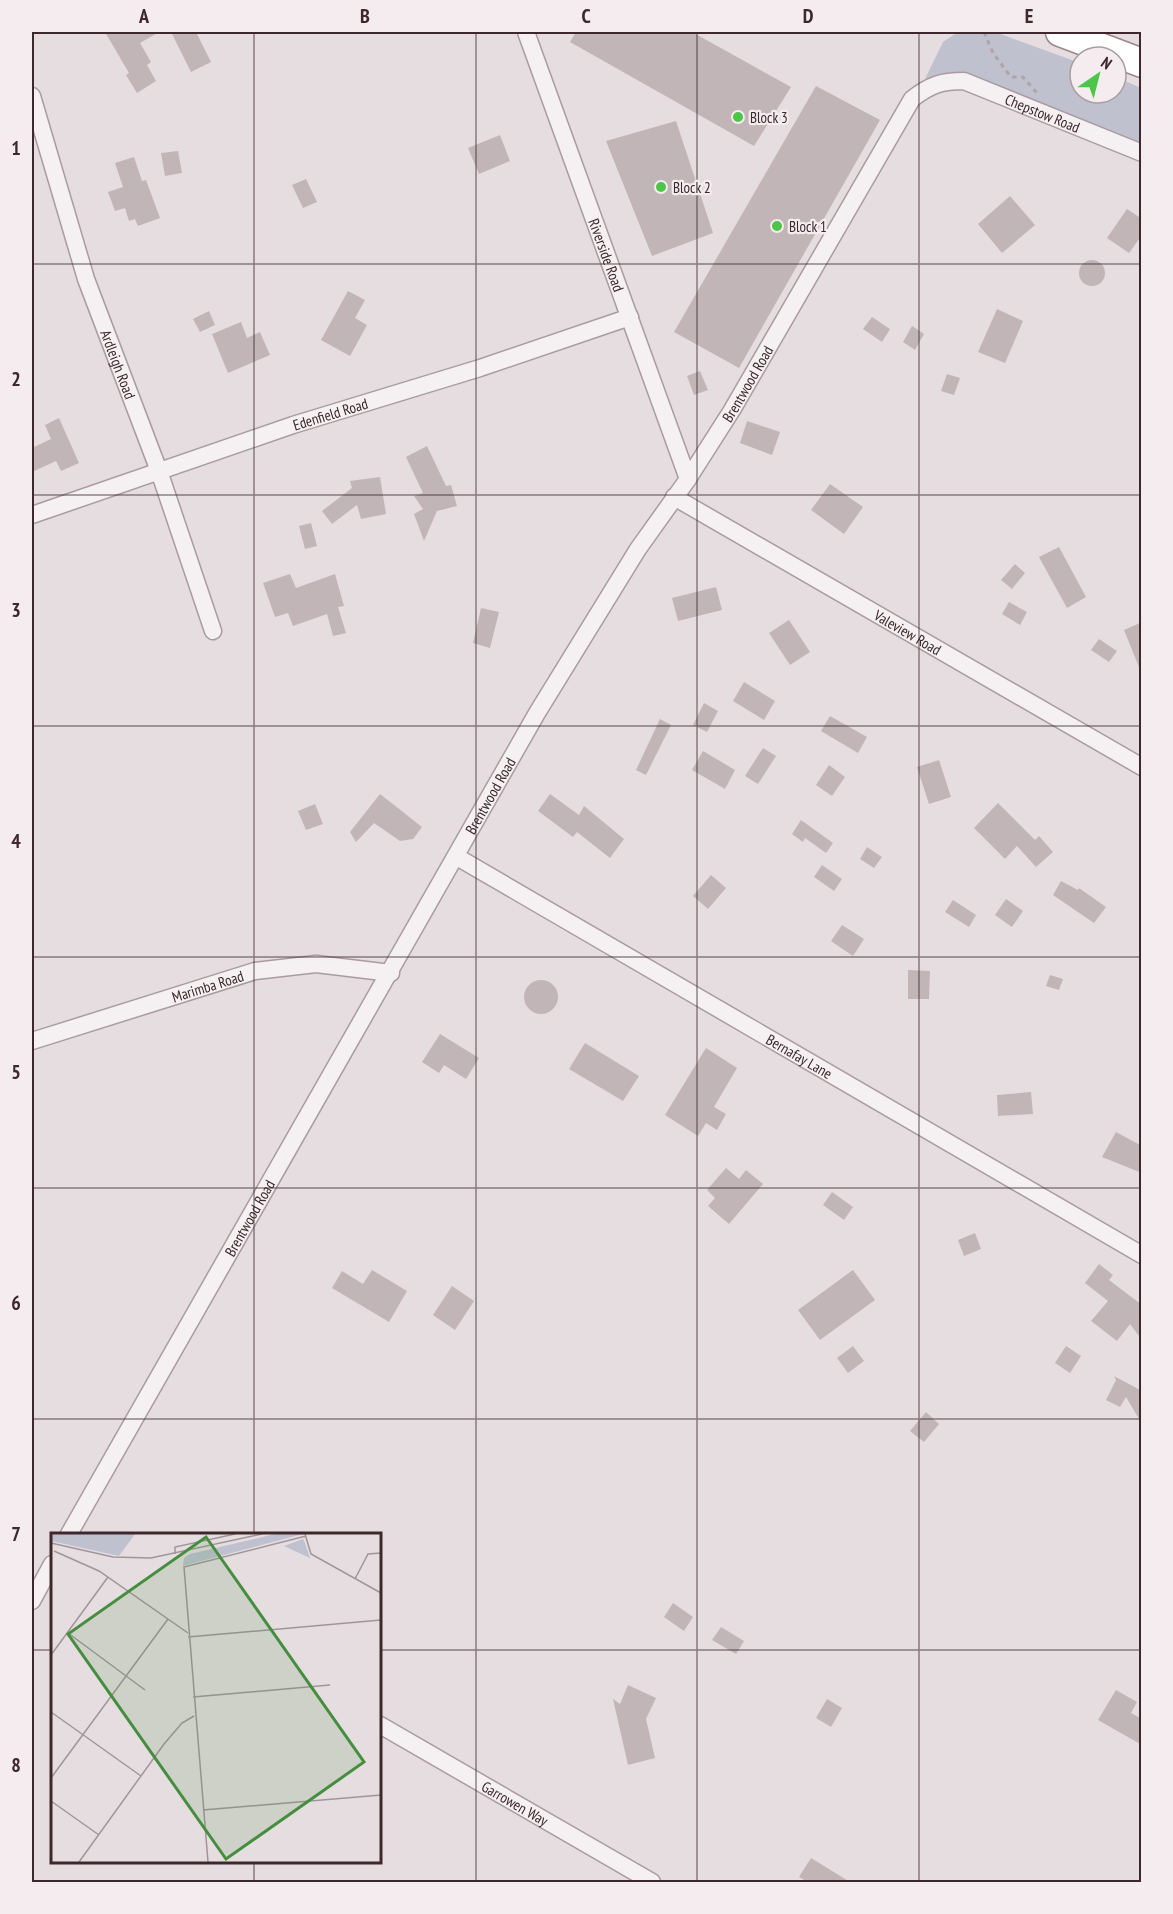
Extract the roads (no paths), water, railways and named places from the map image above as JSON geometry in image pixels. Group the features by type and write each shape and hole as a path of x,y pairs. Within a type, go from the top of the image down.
{"highway":[{"path":"1060,32 1142,63"}],"street":[{"name":"Riverside Road","path":"526,32 688,479"},
{"name":"Chepstow Road","path":"942,81 964,81 1142,153"},
{"name":"Brentwood Road","path":"70,1533 391,973 537,713 638,549 688,479 732,410 912,99 928,86 942,81"},
{"name":"Ardleigh Road","path":"32,96 86,279 159,471 213,631"},
{"name":"Edenfield Road","path":"32,514 293,425 480,369 630,317"},
{"name":"Valeview Road","path":"674,498 1142,767"},
{"name":"Bernafay Lane","path":"457,857 1142,1255"},
{"name":"Marimba Road","path":"32,1041 255,971 316,964 391,973"},
{"path":"32,1601 51,1566"},
{"name":"Garrowen Way","path":"381,1726 652,1882"}],"place":[{"name":"Block 3","path":"738,117"},
{"name":"Block 2","path":"661,187"},
{"name":"Block 1","path":"777,226"}]}
